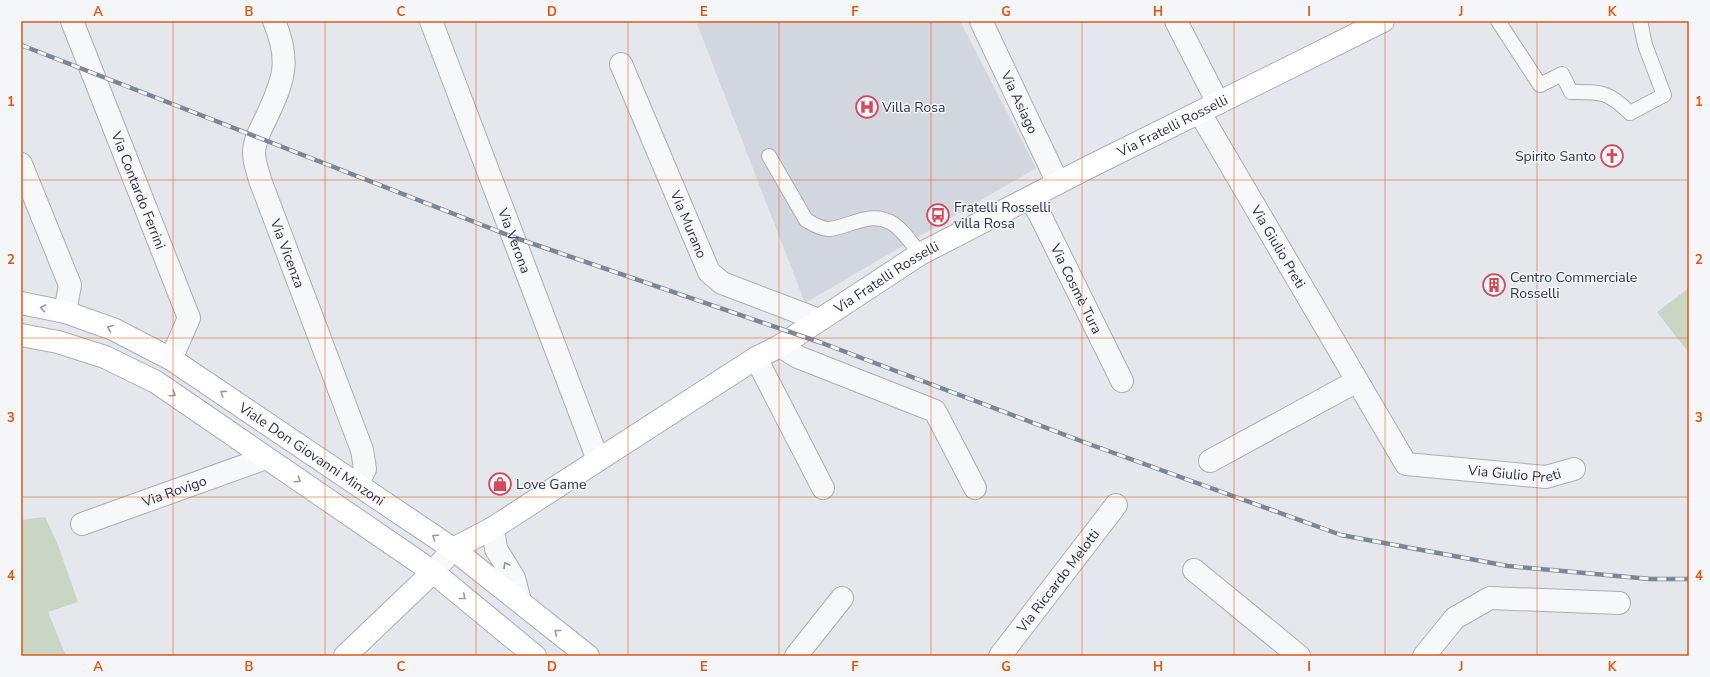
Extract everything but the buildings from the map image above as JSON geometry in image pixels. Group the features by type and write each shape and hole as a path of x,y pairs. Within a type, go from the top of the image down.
{"main road":[{"name":"Via Fratelli Rosselli","path":"453,549 493,528 756,358 780,346 920,254 1058,183 1383,21"},
{"name":"Viale Don Giovanni Minzoni","path":"21,303 65,312 113,329 171,359 358,483 453,549 588,656"},
{"path":"58,342 65,312"},
{"name":"Viale Don Giovanni Minzoni","path":"21,335 58,342 105,357 156,382 433,572 535,656"},
{"path":"156,382 171,359"},
{"path":"345,656 433,572"}],"street":[{"name":"Via Contardo Ferrini","path":"72,21 189,318 171,359"},
{"name":"Via Vicenza","path":"274,21 284,50 285,60 283,73 272,105 257,137 254,155 260,180 362,450 365,469 358,483"},
{"name":"Via Verona","path":"431,21 598,460"},
{"name":"Via Asiago","path":"981,21 1058,183"},
{"name":"Via Giulio Preti","path":"1176,21 1209,108 1357,381 1406,464 1546,478 1574,469"},
{"name":"Via Murano","path":"621,64 709,272 722,283 819,320"},
{"path":"21,164 70,285 65,312"},
{"name":"Via Cosmè Tura","path":"1030,198 1040,215 1122,381"},
{"path":"780,346 798,357 935,411 975,488"},
{"path":"756,358 823,488"},
{"path":"1210,461 1357,381"},
{"name":"Via Rovigo","path":"82,524 266,458"},
{"name":"Via Riccardo Melotti","path":"1000,656 1116,506"},
{"path":"493,528 496,549 514,578 520,602"},
{"path":"433,572 453,549"},
{"path":"1194,570 1299,656"},
{"path":"796,656 842,598"},
{"path":"1424,656 1455,618 1490,598 1619,603"}],"lane":[{"path":"1498,21 1540,85 1562,74 1571,92 1602,92 1619,102 1630,113 1664,95 1645,45 1640,21"},
{"path":"770,156 806,220 816,226 828,229 874,218 889,221 900,229 920,254"}],"shaded area":[{"name":"Villa Rosa","path":"696,21 960,21 1036,168 805,303"}],"green space":[{"path":"1689,288 1689,353 1657,312"},
{"path":"45,517 58,545 78,602 48,612 66,656 21,656 21,520"}],"railway":[{"path":"21,45 513,237 822,343 1089,444 1341,535 1508,566 1650,579 1689,579"}],"place":[{"name":"Villa Rosa","path":"867,107"},
{"name":"Spirito Santo","path":"1612,156"},
{"name":"Fratelli Rosselli villa Rosa","path":"938,215"},
{"name":"Centro Commerciale Rosselli","path":"1494,285"},
{"name":"Love Game","path":"500,484"}]}
